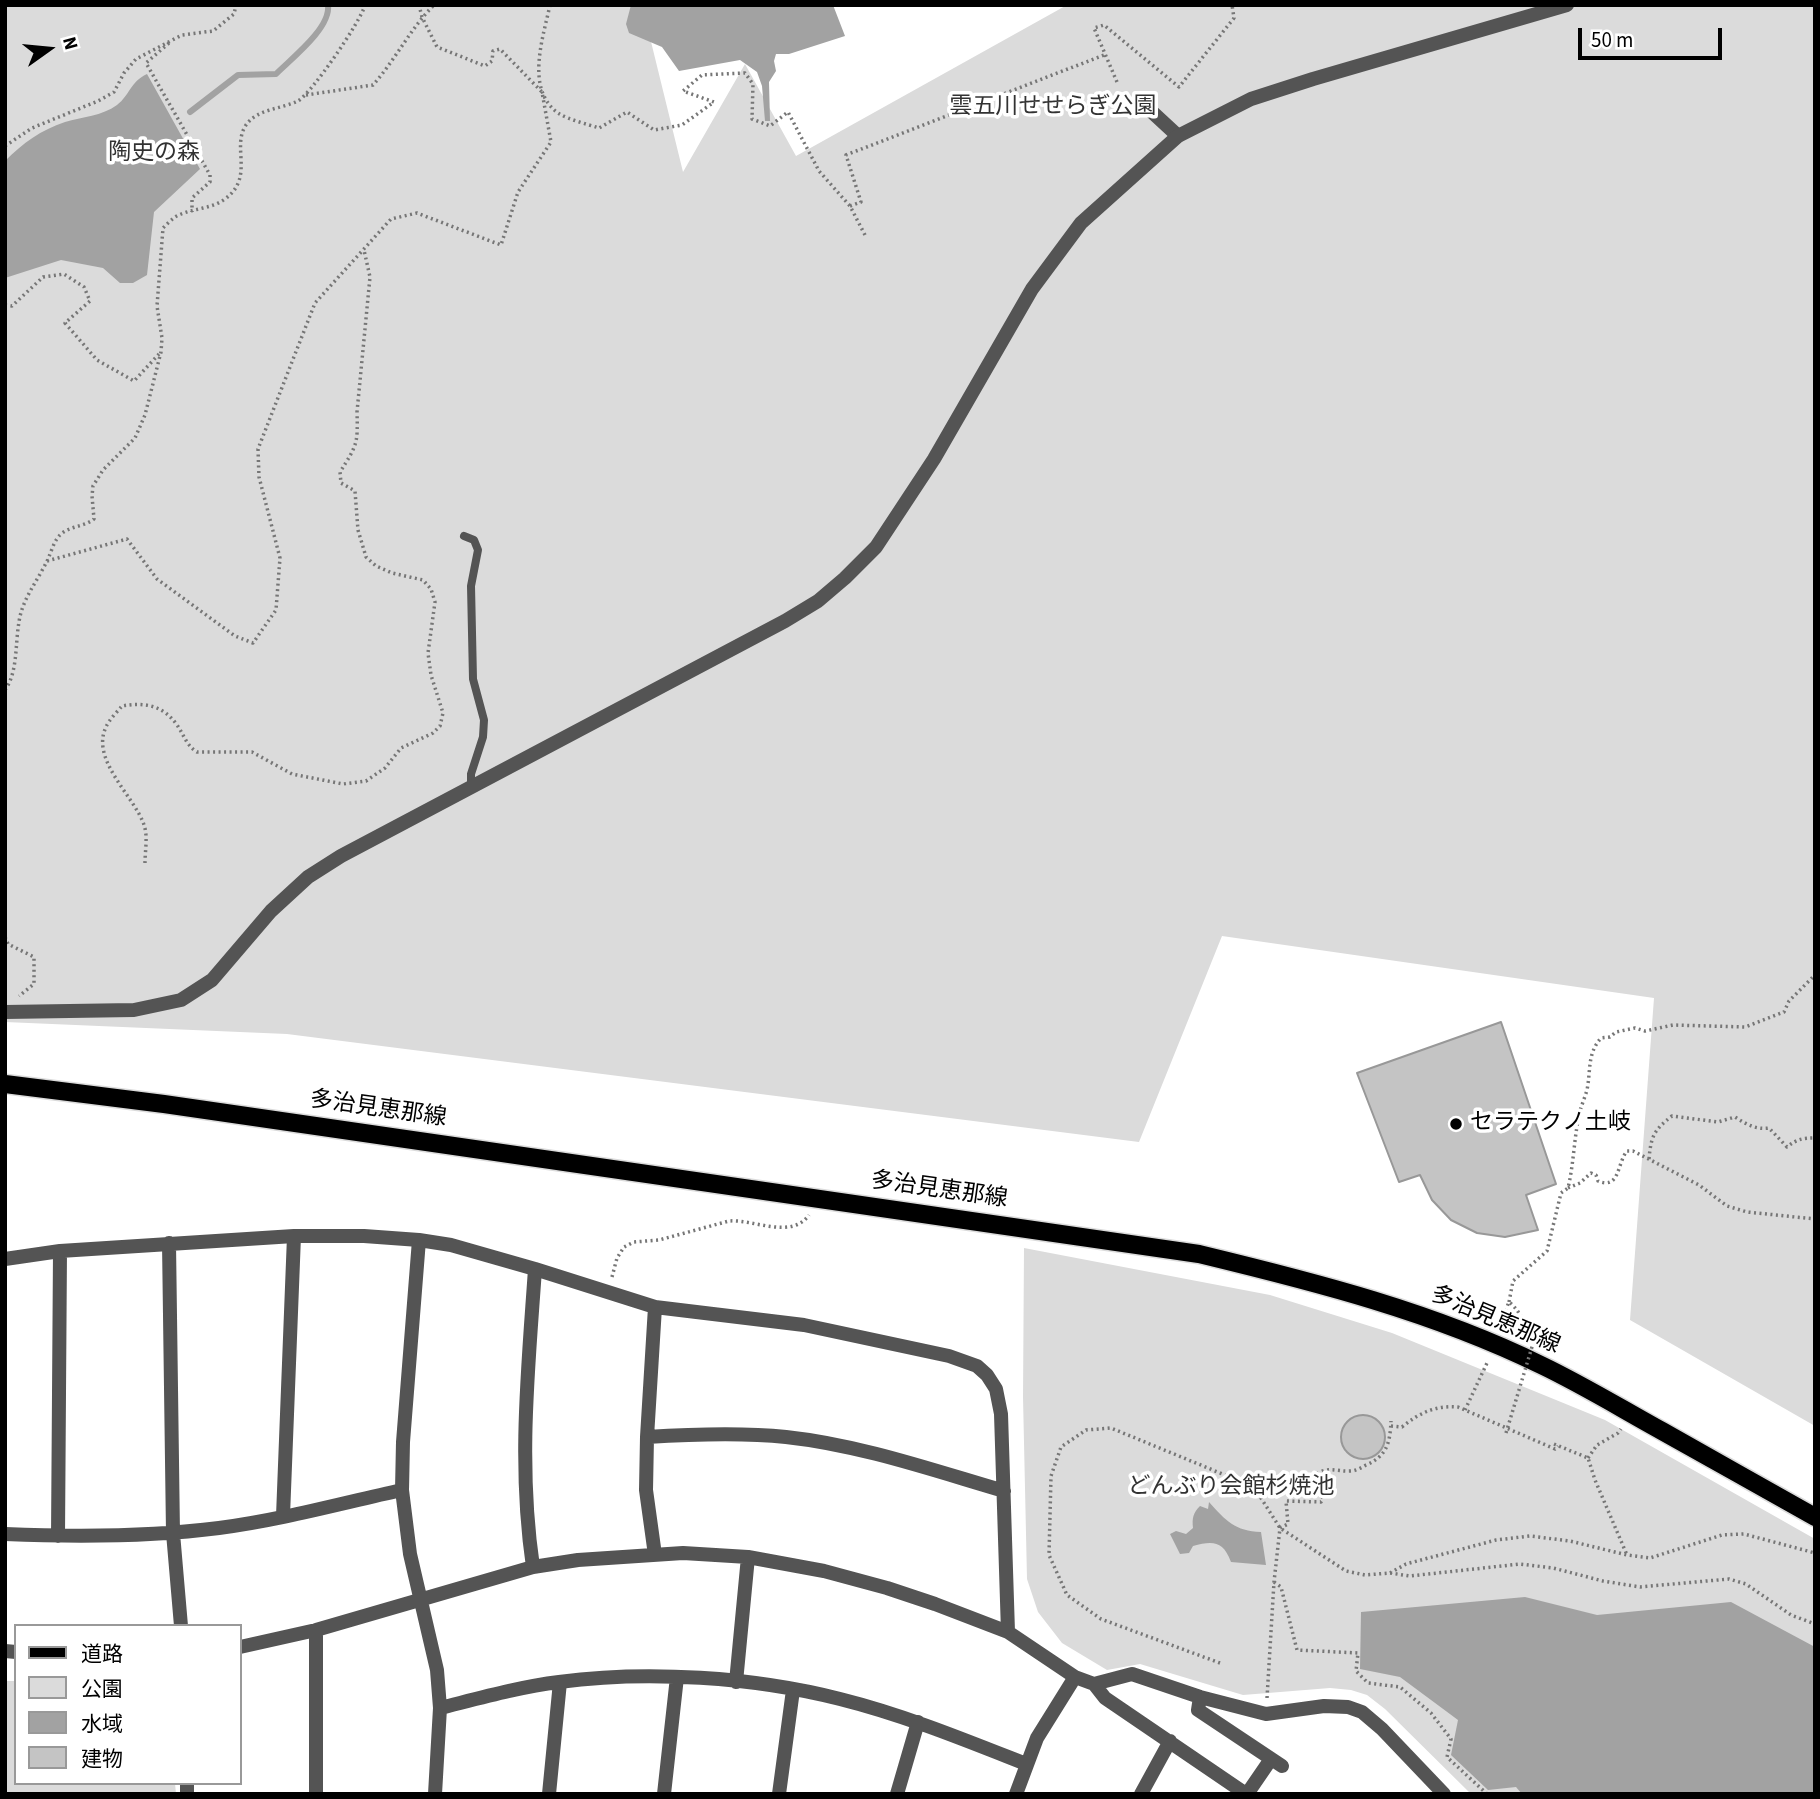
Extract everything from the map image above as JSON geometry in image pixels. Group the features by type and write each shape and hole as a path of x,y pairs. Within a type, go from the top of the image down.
{"main road":[{"name":"多治見恵那線","path":"5,1084 164,1104 1199,1254 1403,1308 1541,1364 1815,1517"}],"street":[{"path":"5,1012 134,1010 181,1000 212,980 271,911 308,877 341,856 818,601 876,547 927,470 1032,289 1081,223 1178,136 1251,99 1567,5"},
{"path":"1151,111 1178,136"},
{"path":"283,1516 294,1236"},
{"path":"5,1259 60,1251 294,1236 363,1236 419,1240 451,1245 655,1307 804,1325 949,1356 976,1366 987,1375 999,1400 1008,1632"},
{"path":"419,1240 403,1442 402,1490 410,1555 437,1670 440,1708 435,1794"},
{"path":"169,1243 173,1533 181,1624"},
{"path":"58,1536 60,1251"},
{"path":"533,1567 526,1521 524,1427 535,1269"},
{"path":"655,1307 646,1490 655,1555"},
{"path":"647,1437 699,1433 785,1437 896,1460 1004,1491"},
{"path":"5,1534 58,1536 173,1533 223,1528 402,1490"},
{"path":"242,1647 316,1630 533,1567 578,1560 683,1553 748,1557 824,1571 887,1588 1008,1632 1075,1677 1094,1684 1105,1698 1247,1794 1277,1762 1198,1710 1200,1697"},
{"path":"736,1682 748,1557"},
{"path":"316,1630 316,1794"},
{"path":"1094,1684 1132,1674 1200,1697 1266,1714 1324,1706 1348,1707 1362,1712 1382,1728 1444,1794"},
{"path":"440,1708 511,1690 619,1676 736,1682 839,1698 918,1722 1026,1764"},
{"path":"664,1794 677,1677"},
{"path":"1016,1794 1037,1738 1075,1677"},
{"path":"549,1794 560,1682"},
{"path":"779,1794 793,1690"},
{"path":"897,1794 918,1722"},
{"path":"1141,1794 1170,1741"}],"lane":[{"path":"464,537 474,540 478,550 471,586 473,679 484,720 483,737 471,774 471,787"}],"path":[{"path":"5,146 32,128 114,92 124,73 136,59 182,35 213,31 234,14 236,5"},
{"path":"5,690 12,677 19,619 27,597 57,538 64,531 88,524 94,519 93,486 103,470 135,438 145,415 161,352 162,338 157,306 163,228 175,217 227,198 237,184 243,167 240,137 247,123 261,113 300,100 306,94 352,31 365,5"},
{"path":"419,5 422,17 438,47 485,66 492,61 493,51 500,49 542,92 558,113 599,128 627,112 654,130 682,125 714,102 683,91 702,75 745,73 753,84 752,119 770,126 788,112 819,171 850,206 866,237"},
{"path":"306,94 373,85 394,62 416,23 434,5"},
{"path":"47,561 127,539 157,579 235,636 253,643 276,610 280,558 259,477 258,449 315,303 391,219 417,214 501,245 518,192 551,142 539,57 550,5"},
{"path":"1117,82 1094,28 1104,25 1178,87 1234,18 1232,5"},
{"path":"170,41 146,63 210,174 210,182 192,198 192,212"},
{"path":"850,206 860,202 846,155 1104,55"},
{"path":"145,863 146,828 115,778 105,752 105,729 122,705 141,702 166,712 176,723 189,747 197,752 252,752 292,774 343,784 366,781 385,768 401,748 433,733 440,726 443,713 431,675 428,653 435,602 431,589 423,580 392,573 376,566 366,557 358,530 355,491 341,483 340,472 356,448 370,277 364,249"},
{"path":"5,305 12,306 43,277 64,274 84,287 90,301 65,323 97,360 134,381 161,352"},
{"path":"5,937 7,944 34,957 34,984 15,999"},
{"path":"1568,1188 1579,1114 1587,1090 1589,1059 1601,1038 1635,1028 1645,1031 1672,1026 1745,1027 1784,1012 1789,1001 1815,975"},
{"path":"1649,1159 1651,1140 1658,1126 1672,1116 1718,1122 1735,1117 1748,1125 1761,1129 1769,1128 1787,1147 1804,1137 1815,1138"},
{"path":"1499,1326 1509,1302 1513,1281 1547,1251 1560,1193 1580,1183 1591,1173 1596,1175 1598,1181 1612,1182 1627,1151 1649,1159 1699,1185 1727,1206 1747,1212 1815,1219"},
{"path":"608,1292 617,1258 624,1247 634,1242 659,1240 729,1221 741,1220 780,1228 795,1226 806,1220 812,1212"},
{"path":"1506,1433 1535,1337 1527,1329 1516,1307 1509,1302"},
{"path":"1465,1410 1488,1363"},
{"path":"1280,1528 1288,1524 1286,1502 1321,1502 1323,1499 1314,1476 1317,1473 1331,1468 1352,1472 1384,1455 1389,1444 1391,1424 1402,1427 1415,1416 1446,1406 1465,1410 1555,1448 1556,1445 1588,1458"},
{"path":"1588,1458 1597,1445 1618,1433 1624,1425"},
{"path":"1220,1663 1101,1619 1067,1595 1049,1555 1051,1476 1061,1447 1086,1430 1111,1428 1254,1487 1280,1528 1346,1571 1365,1575 1390,1573 1410,1576 1520,1564 1553,1568 1640,1587 1729,1579 1746,1584 1791,1615 1815,1623"},
{"path":"1588,1458 1627,1555"},
{"path":"1266,1714 1280,1528"},
{"path":"1390,1573 1406,1564 1496,1540 1530,1536 1570,1541 1650,1558 1722,1535 1744,1534 1815,1553"},
{"path":"1274,1582 1281,1587 1297,1650 1358,1653 1356,1671 1368,1683 1400,1687 1431,1713 1451,1739 1447,1757 1487,1794"}],"green space":[{"path":"5,5 642,5 683,172 745,64 796,156 1067,5 1815,5 1815,1426 1630,1320 1654,998 1222,936 1139,1142 287,1034 5,1022"},
{"name":"どんぶり会館杉焼池","path":"1024,1248 1270,1295 1392,1333 1605,1420 1815,1539 1815,1794 1471,1794 1385,1709 1367,1695 1330,1688 1243,1695 1140,1664 1107,1670 1062,1643 1038,1612 1027,1579 1023,1397"},
{"path":"5,1681 14,1681 14,1785 175,1785 176,1794 5,1794"}],"water":[{"path":"631,5 833,5 845,36 789,54 776,54 776,71 769,82 770,121 765,121 762,86 757,72 740,60 679,71 662,47 629,33 626,24"},
{"path":"147,74 200,169 154,212 147,275 133,283 120,283 103,268 61,260 5,278 5,161 48,129 111,109"},
{"path":"1209,1502 1232,1524 1244,1530 1261,1532 1266,1565 1231,1562 1220,1546 1211,1543 1193,1546 1189,1553 1180,1554 1170,1534 1176,1531 1186,1534 1193,1528 1196,1511 1200,1506 1208,1509"},
{"path":"1525,1597 1597,1615 1731,1602 1815,1647 1815,1794 1522,1794 1516,1787 1488,1790 1451,1755 1458,1720 1400,1677 1360,1669 1361,1612"}],"building":[{"name":"セラテクノ土岐","path":"1501,1022 1556,1184 1526,1195 1538,1230 1505,1237 1477,1233 1451,1220 1432,1200 1420,1175 1399,1182 1357,1073"},
{"path":"1363,1415 1378,1422 1385,1437 1378,1452 1363,1459 1348,1452 1341,1437 1348,1422"}],"waterway":[{"path":"190,112 238,75 276,74 317,33 327,14 328,5"}],"place":[{"name":"セラテクノ土岐","path":"1456,1124"}],"park label":[{"name":"雲五川せせらぎ公園","path":"1053,108"},
{"name":"陶史の森","path":"154,154"}]}
